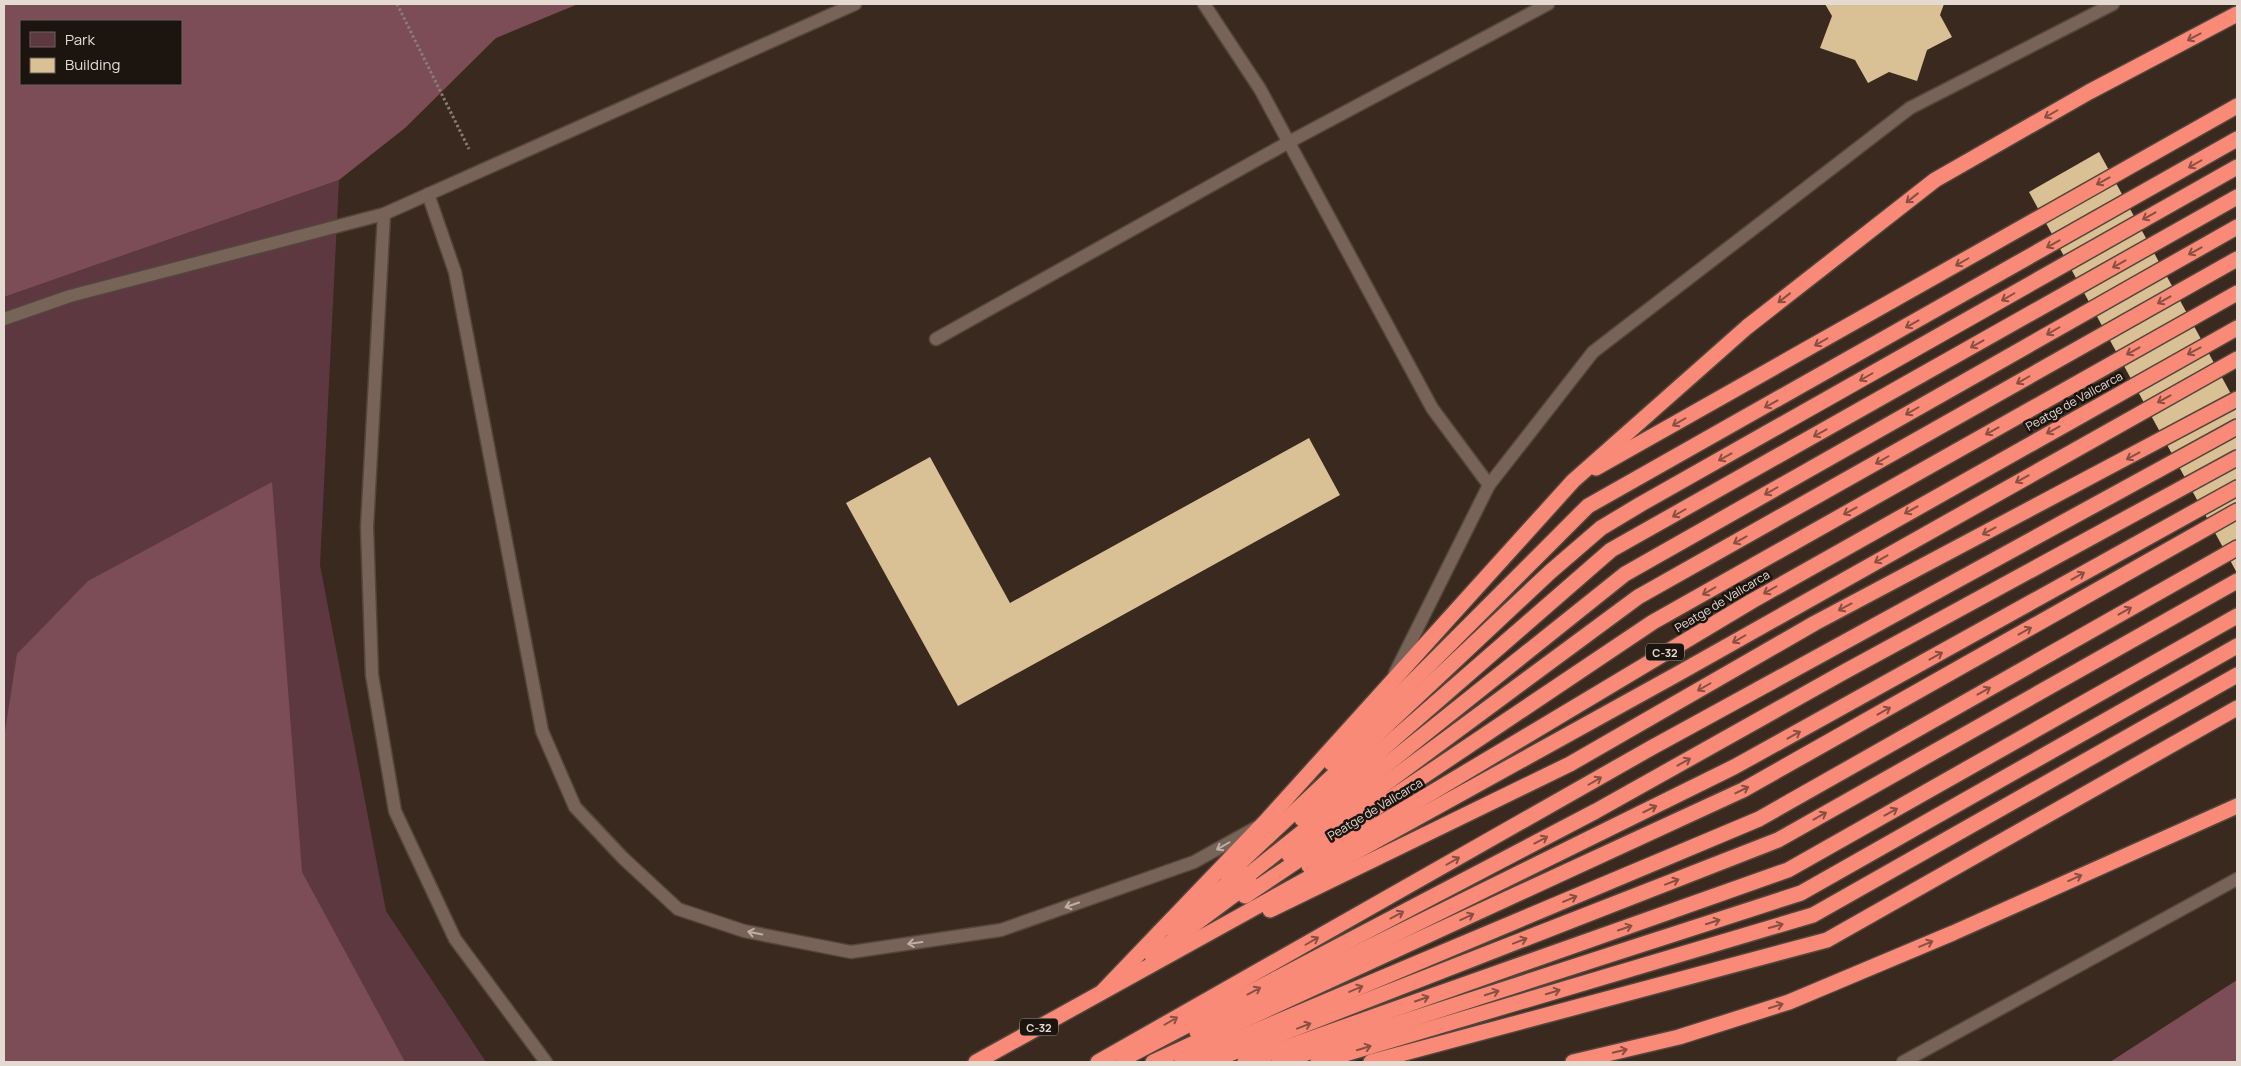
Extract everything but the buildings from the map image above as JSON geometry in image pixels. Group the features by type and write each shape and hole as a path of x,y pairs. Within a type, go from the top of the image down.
{"highway":[{"path":"1102,992 1265,822 1573,481 1747,327 1935,180 2089,92 2237,14"},
{"path":"1573,481 2237,106"},
{"path":"1102,992 1588,506 2237,140"},
{"path":"1102,992 1550,572 1601,528 2237,167"},
{"path":"1102,992 1612,550 2237,197"},
{"path":"1102,992 1625,574 2237,227"},
{"path":"1102,992 1638,597 2237,259"},
{"path":"1102,992 1653,622 2237,293"},
{"name":"Peatge de Vallcarca","path":"1102,992 1543,724 1752,601 2237,328"},
{"path":"1102,992 1681,672 2237,359"},
{"path":"1102,992 1570,764 1816,623 2237,399"},
{"path":"1098,1062 1651,748 2237,427"},
{"path":"1117,1062 1596,811 1844,672 2237,458"},
{"path":"1135,1062 1734,767 2237,488"},
{"path":"1153,1062 1743,790 2237,511"},
{"path":"1182,1062 1759,818 2237,548"},
{"path":"1209,1062 1778,840 2237,581"},
{"path":"1244,1062 1788,870 2237,616"},
{"path":"1279,1062 1801,894 2237,646"},
{"path":"1318,1062 1813,915 2237,675"},
{"path":"1370,1062 1827,940 2237,708"},
{"path":"1573,1062 1679,1037 1789,1002 1962,929 2237,806"},
{"name":"C-32","path":"976,1062 1102,992"}],"lane":[{"path":"4,319 70,296 384,214 856,4"},
{"path":"1204,4 1260,89 1432,408 1489,485"},
{"path":"936,339 1289,142 1548,4"},
{"path":"1390,683 1489,485 1593,352 1910,108 2113,4"},
{"path":"428,194 455,272 542,731 575,807 623,858 678,909 744,931 850,952 1001,930 1194,862 1265,822"},
{"path":"384,214 367,527 372,675 395,811 455,939 546,1062"},
{"path":"1903,1062 2237,879"}],"path":[{"path":"397,4 480,171"}],"green space":[{"path":"339,180 320,565 386,911 486,1062 4,1062 4,297"}],"shaded area":[{"path":"4,4 578,4 496,38 405,128 339,180 4,297"},
{"path":"272,482 302,872 405,1062 4,1062 4,738 17,654 88,581"},
{"path":"2237,980 2237,1062 2110,1062"}]}
